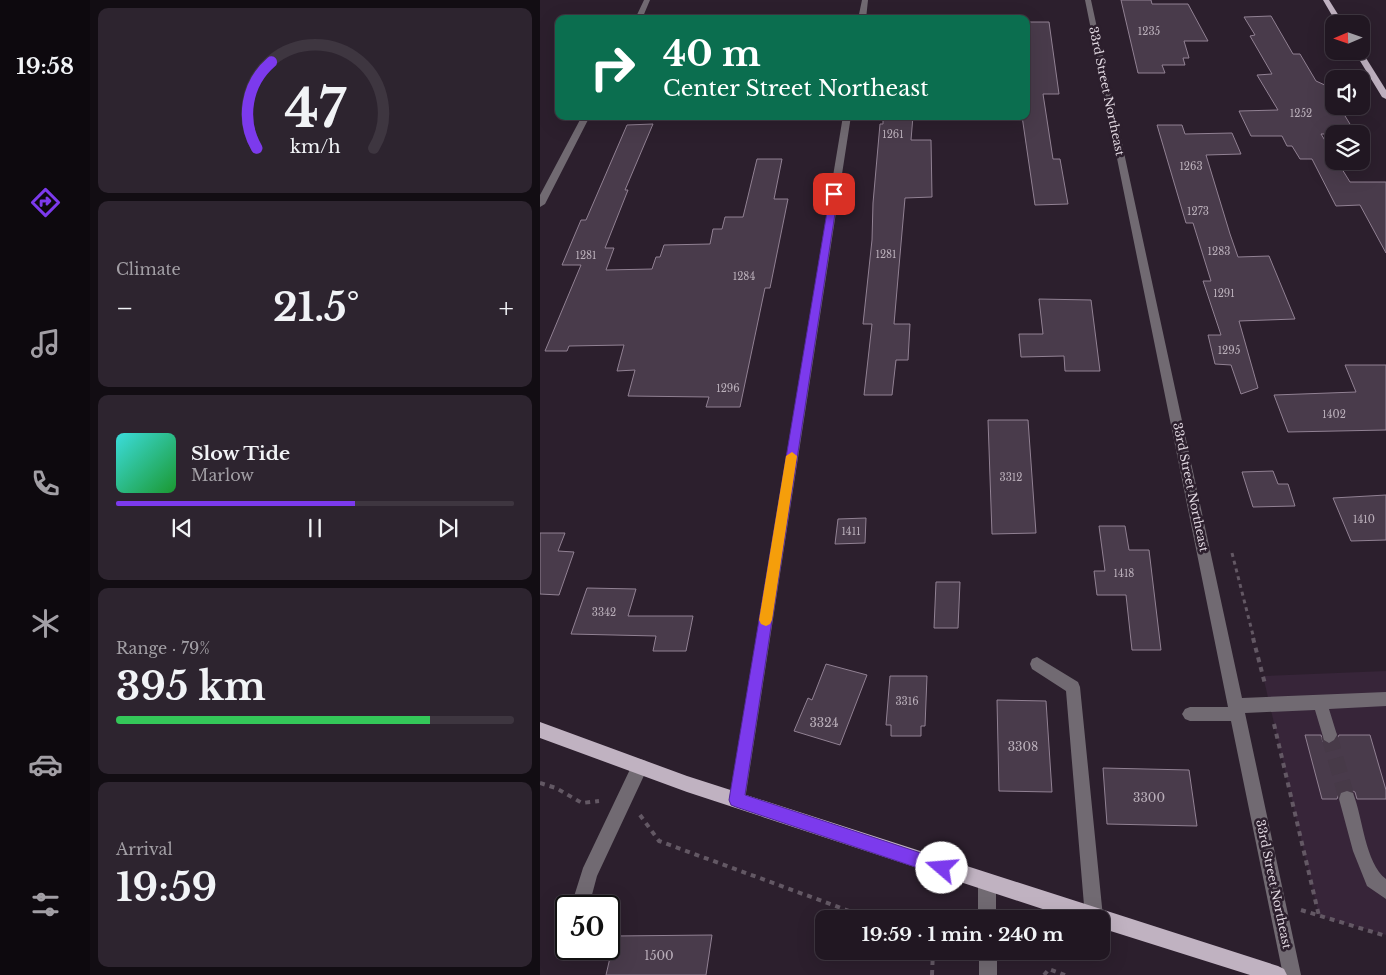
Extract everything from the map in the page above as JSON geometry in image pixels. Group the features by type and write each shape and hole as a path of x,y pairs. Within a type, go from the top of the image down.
{"main road":[{"path":"1326,0 1335,15"},
{"path":"1363,60 1386,97"},
{"path":"540,730 736,800 1073,910"},
{"path":"1110,922 1269,974"}],"street":[{"path":"640,15 648,0"},
{"path":"863,15 865,0"},
{"name":"33rd Street Northeast","path":"1088,0 1292,975"},
{"path":"540,204 584,120"},
{"path":"736,800 845,120"},
{"path":"1037,664 1073,687 1097,910"},
{"path":"1190,714 1237,710 1270,704 1386,699"},
{"path":"1320,702 1330,735"},
{"path":"583,895 589,874 640,767"},
{"path":"1347,799 1373,880 1386,890"},
{"path":"987,883 987,910"},
{"path":"988,960 988,975"}],"path":[{"path":"1232,553 1270,704 1318,916"},
{"path":"540,783 556,788 582,803 599,801"},
{"path":"640,814 659,841 847,910"},
{"path":"1278,904 1386,936"},
{"path":"932,975 933,960"},
{"path":"1044,975 1049,970 1065,975"}],"shaded area":[{"path":"1386,671 1386,935 1319,916 1263,676"}],"building":[{"path":"1121,0 1151,0 1152,4 1188,4 1208,41 1184,41 1189,58 1183,58 1185,65 1162,65 1165,73 1138,73"},
{"path":"1271,16 1293,54 1300,54 1316,81 1325,85 1325,115 1344,115 1351,125 1325,125 1325,134 1321,134 1325,140 1325,170 1343,170 1350,182 1386,182 1386,253 1360,205 1336,206 1312,159 1300,159 1292,146 1287,146 1282,136 1251,136 1239,111 1278,110 1257,75 1272,74 1250,36 1255,35 1244,17"},
{"path":"1030,22 1049,22 1059,94 1043,94 1053,159 1060,159 1068,204 1035,205 1023,120 1030,120"},
{"path":"883,120 913,120 911,140 931,140 932,197 905,198 894,324 910,324 908,360 896,360 892,395 864,395 872,324 863,324 872,240 873,203 880,124 883,124"},
{"path":"653,124 625,190 628,190 605,248 614,248 606,270 652,269 656,257 660,257 664,245 710,244 713,229 722,229 725,217 743,217 757,159 782,159 774,199 788,199 770,288 765,288 740,407 706,407 709,397 628,396 635,370 617,371 624,345 569,346 567,351 545,351 581,265 562,265 581,220 586,220 627,125"},
{"path":"1157,125 1182,125 1185,134 1232,133 1241,154 1206,155 1230,234 1238,257 1269,256 1295,319 1239,321 1258,388 1241,394 1231,365 1215,364 1208,335 1221,335 1203,281 1211,281 1193,223 1186,223"},
{"path":"1039,299 1091,300 1100,371 1065,371 1064,356 1021,357 1019,334 1043,334"},
{"path":"1345,365 1386,365 1386,430 1288,432 1274,395 1356,392"},
{"path":"988,420 1028,420 1036,533 992,534"},
{"path":"1273,471 1278,484 1288,484 1295,506 1253,507 1242,472"},
{"path":"1386,495 1386,540 1351,541 1333,498"},
{"path":"866,518 865,543 835,544 838,519"},
{"path":"1099,526 1125,526 1129,550 1149,550 1161,650 1132,650 1126,595 1097,595 1094,571 1105,571"},
{"path":"540,533 565,533 558,551 574,552 559,595 540,594"},
{"path":"936,582 960,582 958,628 934,628"},
{"path":"587,588 636,589 628,616 693,616 686,651 653,651 656,636 571,634"},
{"path":"826,664 867,675 840,745 794,731 808,698 812,700"},
{"path":"890,676 927,676 925,726 921,726 921,736 891,736 891,725 886,725"},
{"path":"997,700 1046,701 1052,792 999,791"},
{"path":"1305,735 1321,735 1323,742 1328,745 1335,742 1339,735 1370,735 1386,790 1386,799 1357,799 1355,792 1348,789 1340,791 1337,799 1322,799"},
{"path":"1103,768 1189,770 1197,826 1107,824"},
{"path":"712,935 706,975 606,975 609,960 620,960 620,936"}],"tunnel":[{"path":"1329,735 1347,799"}],"slow traffic":[{"path":"766,620 792,456"}],"route":[{"path":"834,194 736,800 942,868"}]}
